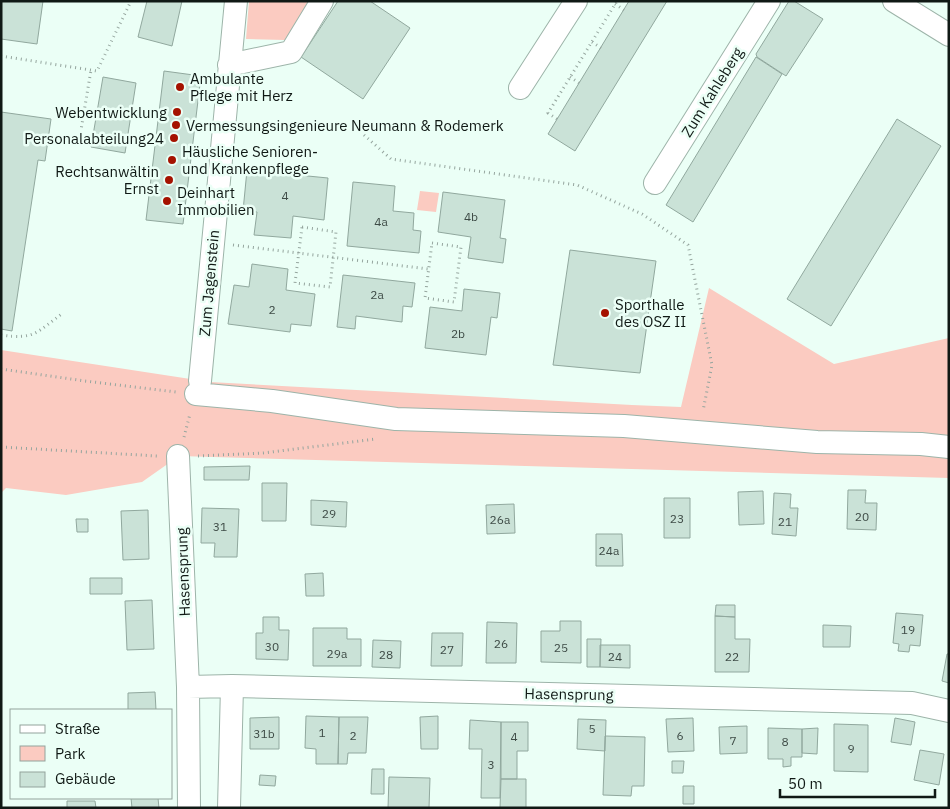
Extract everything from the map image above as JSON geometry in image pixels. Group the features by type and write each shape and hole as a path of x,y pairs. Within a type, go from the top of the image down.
{"street":[{"name":"Zum Jagenstein","path":"198,388 236,1"},
{"path":"229,65 291,52 322,1"},
{"path":"520,88 576,1"},
{"name":"Zum Kahleberg","path":"655,183 769,1"},
{"path":"894,1 949,35"},
{"path":"198,388 396,419 624,426 817,442 921,444 949,448"},
{"name":"Hasensprung","path":"178,456 188,687 189,808"},
{"path":"229,808 232,686"},
{"name":"Hasensprung","path":"188,687 232,686 912,703 949,711"}],"path":[{"path":"1,56 97,71 131,1"},
{"path":"557,119 548,113 616,3 624,10"},
{"path":"592,42 601,48"},
{"path":"79,142 90,70"},
{"path":"570,78 579,83"},
{"path":"364,135 391,158 577,185 642,214 688,245 712,365 699,432"},
{"path":"302,227 336,232 330,288 295,283 298,253 302,227"},
{"path":"213,243 428,269"},
{"path":"432,243 461,247 454,302 424,298 428,269 432,243"},
{"path":"1,335 17,338 33,336 63,313"},
{"path":"1,369 85,381 198,388 178,456"},
{"path":"1,447 178,456 263,453 376,439 396,419"}],"green space":[{"path":"249,1 309,1 285,40 246,39"},
{"path":"420,191 439,193 436,212 417,210"},
{"path":"709,288 834,364 949,338 949,478 179,456 142,482 66,495 6,488 1,493 1,350 210,382 681,407"}],"building":[{"path":"1,1 43,1 37,44 1,39"},
{"path":"147,1 182,1 172,46 138,37"},
{"path":"338,1 370,1 410,28 363,99 301,57"},
{"path":"629,1 667,1 575,151 548,134"},
{"path":"789,1 794,1 823,19 786,76 757,57 756,54"},
{"path":"756,57 782,74 693,222 666,205"},
{"path":"164,71 201,76 183,224 146,220"},
{"path":"103,77 136,83 125,153 91,147"},
{"path":"1,112 51,119 45,161 38,160 12,331 1,329"},
{"path":"897,119 941,146 831,326 787,299"},
{"path":"247,170 328,178 324,220 293,216 291,238 254,235 257,212 243,211"},
{"path":"353,182 395,186 393,211 414,213 413,230 421,231 419,253 347,246"},
{"path":"443,192 505,200 500,238 506,239 503,263 468,258 471,237 438,232"},
{"name":"Sporthalle des OSZ II","path":"570,250 656,261 640,373 553,365"},
{"path":"252,264 288,269 286,290 315,294 311,326 291,324 290,332 228,324 234,285 249,287"},
{"path":"343,275 415,283 412,307 403,306 402,322 356,316 355,329 337,327"},
{"path":"464,289 500,293 497,318 491,317 486,355 425,348 430,307 462,311"},
{"path":"250,466 249,480 204,480 204,467"},
{"path":"262,483 287,483 286,521 262,521"},
{"path":"848,490 866,490 865,503 877,503 876,530 847,529"},
{"path":"763,491 764,524 739,525 738,492"},
{"path":"774,493 791,494 790,508 798,508 796,536 772,534"},
{"path":"664,498 690,498 690,538 664,538"},
{"path":"311,500 347,502 346,527 311,525"},
{"path":"514,504 515,533 487,534 486,505"},
{"path":"202,508 239,509 237,557 214,557 215,543 201,543"},
{"path":"148,510 149,559 123,560 121,511"},
{"path":"76,519 88,519 88,532 77,532"},
{"path":"596,534 622,534 623,566 596,566"},
{"path":"323,573 324,596 306,596 305,574"},
{"path":"90,578 122,578 122,594 90,594"},
{"path":"152,600 154,649 127,650 125,601"},
{"path":"716,605 735,605 735,617 715,616"},
{"path":"896,613 923,615 920,646 910,645 909,652 898,651 899,644 893,643"},
{"path":"715,616 735,617 735,639 750,639 749,672 715,672"},
{"path":"263,617 279,617 279,630 289,630 288,660 256,659 256,633 263,633"},
{"path":"560,621 581,621 581,663 541,662 541,631 560,631"},
{"path":"487,622 517,623 516,663 486,663"},
{"path":"823,625 851,626 850,647 823,647"},
{"path":"313,628 347,628 347,639 361,639 361,666 313,666"},
{"path":"432,633 463,633 462,666 431,666"},
{"path":"587,639 601,639 600,667 587,667"},
{"path":"373,640 401,641 400,668 372,667"},
{"path":"600,645 630,645 630,668 600,667"},
{"path":"947,654 949,654 949,683 942,681"},
{"path":"155,692 156,709 128,709 128,693"},
{"path":"306,716 339,717 338,764 316,764 316,749 305,748"},
{"path":"438,716 438,749 421,749 420,717"},
{"path":"279,717 279,749 250,749 250,718"},
{"path":"339,717 368,717 366,753 348,753 347,764 338,764"},
{"path":"693,718 694,751 668,752 666,719"},
{"path":"895,718 915,722 911,745 891,742"},
{"path":"578,719 606,720 605,751 577,749"},
{"path":"470,720 501,722 500,798 481,798 482,749 469,749"},
{"path":"501,722 528,722 528,751 517,751 517,779 501,779"},
{"path":"834,724 868,725 868,772 834,771"},
{"path":"747,726 747,753 720,754 719,727"},
{"path":"768,728 802,729 802,757 791,757 791,766 783,767 783,759 768,759"},
{"path":"818,728 817,754 802,753 802,729"},
{"path":"605,736 645,737 644,786 632,786 631,796 603,795"},
{"path":"920,750 944,754 939,785 914,780"},
{"path":"672,761 684,761 683,773 672,773"},
{"path":"372,769 384,769 384,794 371,794"},
{"path":"260,775 276,776 275,786 259,785"},
{"path":"389,777 430,778 429,808 388,808"},
{"path":"501,779 526,779 526,808 500,808"},
{"path":"683,786 694,786 694,804 683,804"},
{"path":"131,799 158,799 159,808 132,808"},
{"path":"67,801 95,801 96,808 67,808"}],"place":[{"name":"Ambulante Pflege mit Herz","path":"180,87"},
{"name":"Webentwicklung","path":"177,112"},
{"name":"Vermessungsingenieure Neumann & Rodemerk","path":"176,125"},
{"name":"Personalabteilung24","path":"174,138"},
{"name":"Häusliche Senioren- und Krankenpflege","path":"172,160"},
{"name":"Rechtsanwältin Ernst","path":"169,180"},
{"name":"Deinhart Immobilien","path":"167,201"},
{"name":"Sporthalle des OSZ II","path":"605,313"}]}
